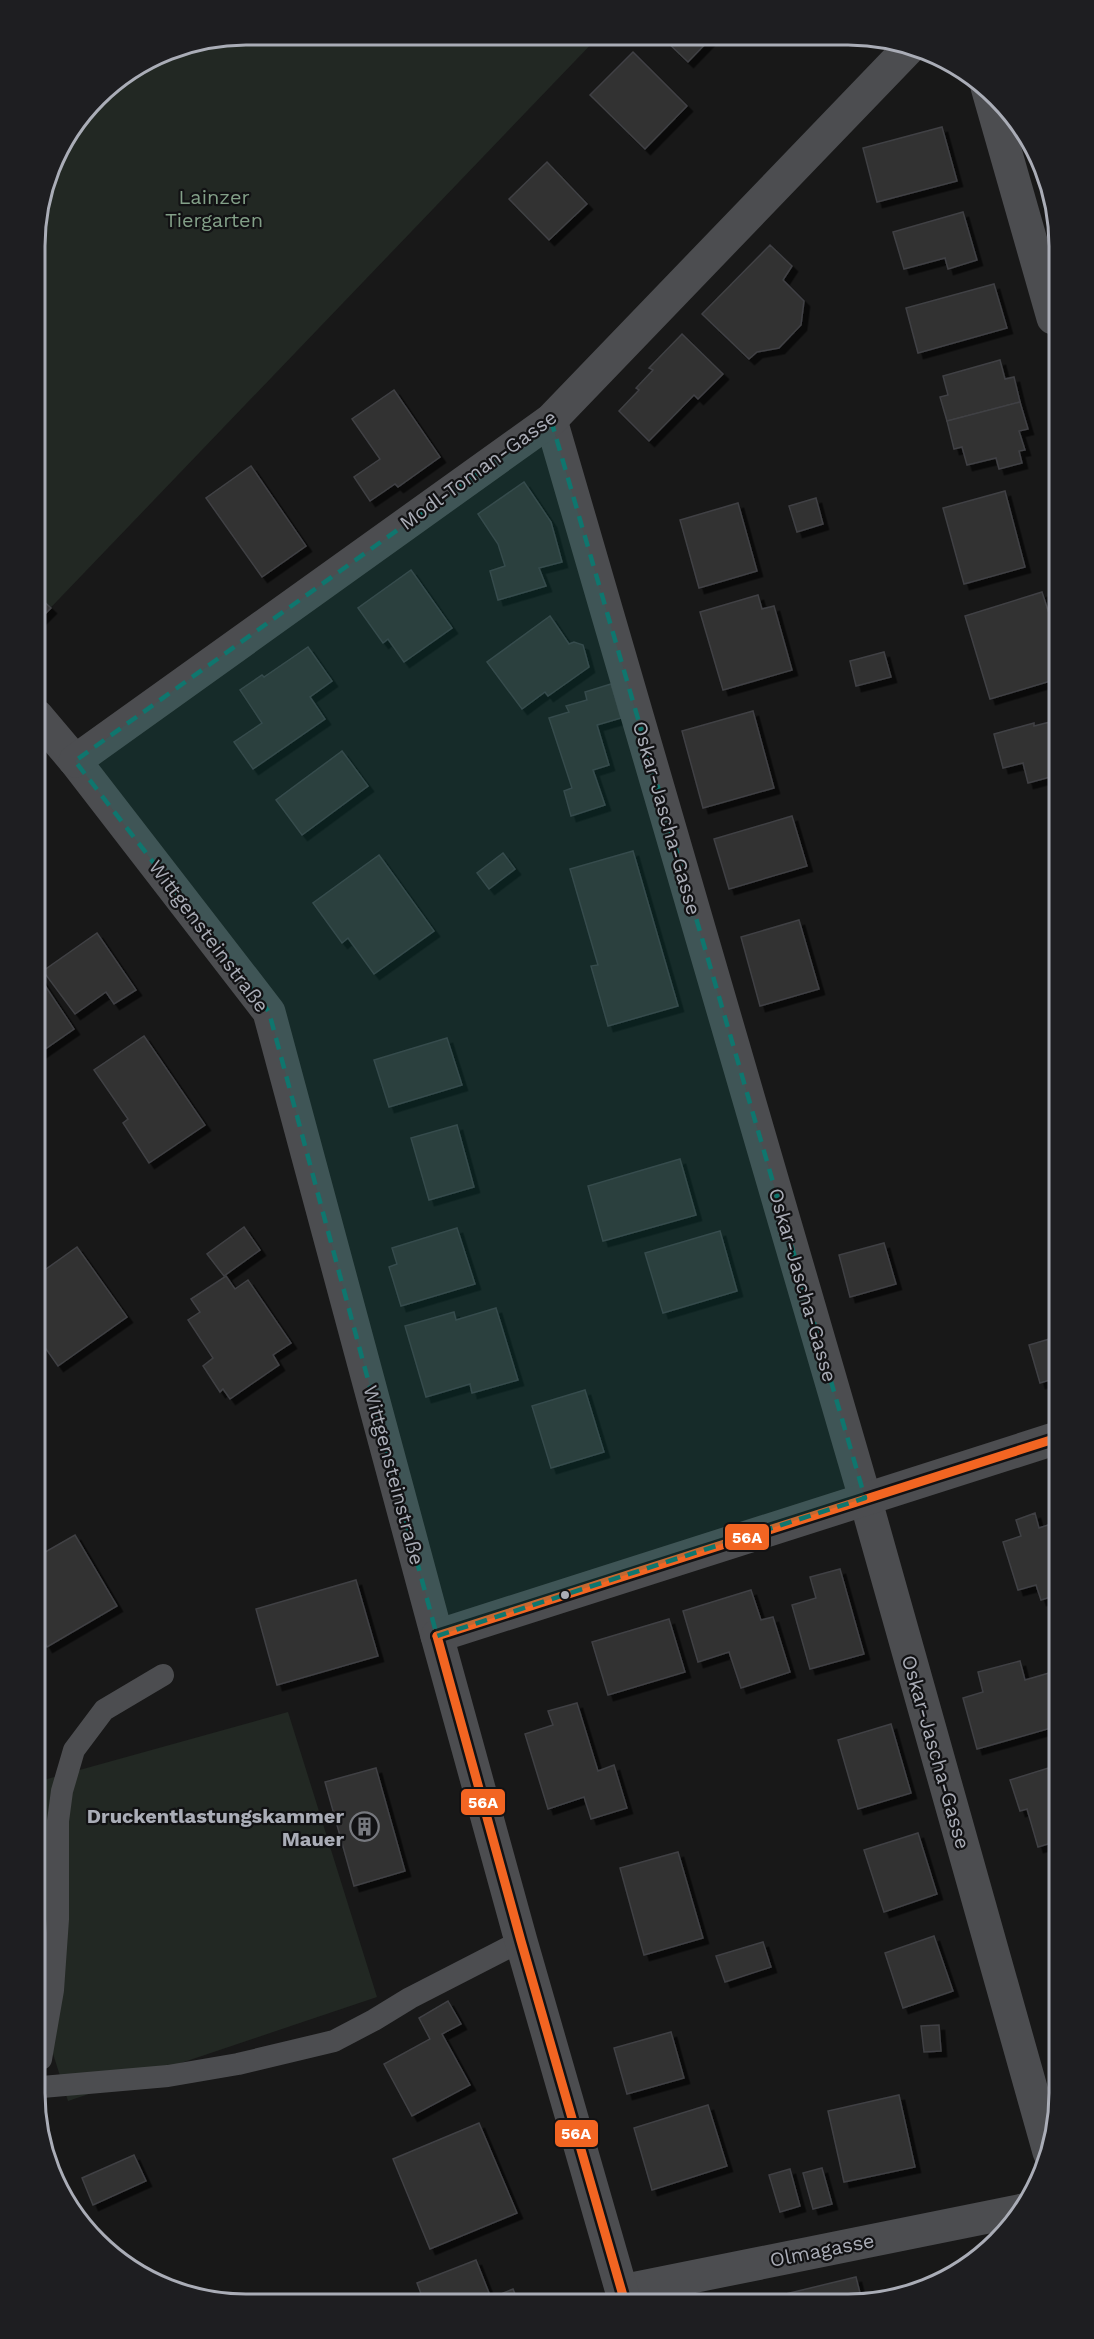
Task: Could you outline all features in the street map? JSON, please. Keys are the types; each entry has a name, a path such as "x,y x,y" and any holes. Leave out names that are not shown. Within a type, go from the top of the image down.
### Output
{"street":[{"name":"Modl-Toman-Gasse","path":"75,761 551,420 904,53"},
{"path":"993,107 1049,304"},
{"name":"Oskar-Jascha-Gasse","path":"551,420 865,1498 1044,2136"},
{"name":"Wittgensteinstraße","path":"45,725 269,1012 520,1941 623,2294"},
{"path":"437,1636 1049,1440"},
{"name":"Olmagasse","path":"628,2294 1009,2213"}],"lane":[{"path":"45,2040 53,1990 58,1919 58,1821 65,1780 74,1750 104,1710 163,1675"},
{"path":"45,2087 168,2076 238,2064 334,2040 520,1941"}],"highlighted area":[{"path":"551,420 865,1498 437,1636 269,1012 75,761"}],"green space":[{"name":"Lainzer Tiergarten","path":"246,45 590,45 45,614 45,233 52,194 60,169 79,134 95,113 113,95 145,72 181,56 220,47"},
{"path":"288,1712 377,1997 68,2101 45,2029 45,1780"}],"building":[{"path":"670,45 704,45 688,62"},
{"path":"633,52 687,106 645,149 590,95"},
{"path":"942,127 957,181 877,202 863,148"},
{"path":"547,162 587,204 549,240 509,199"},
{"path":"963,212 977,260 948,269 945,258 904,269 893,232"},
{"path":"770,245 792,266 783,280 804,301 801,325 779,348 757,352 749,359 702,314"},
{"path":"994,284 1007,328 918,353 906,308"},
{"path":"682,334 723,374 698,399 694,395 649,441 619,411 639,390 636,388 653,370 649,368"},
{"path":"1000,360 1005,379 1014,377 1020,402 947,421 940,397 948,395 943,376"},
{"path":"394,390 440,457 398,487 395,484 370,501 354,477 380,459 352,419"},
{"path":"1020,402 1028,429 1019,431 1025,450 1019,451 1022,463 999,469 996,458 967,465 962,447 954,449 947,421"},
{"path":"251,466 306,546 262,577 206,498"},
{"path":"524,482 551,522 562,562 539,568 546,586 498,600 490,571 505,566 498,544 478,514"},
{"path":"1005,491 1025,567 964,584 943,508"},
{"path":"816,498 823,524 797,532 789,506"},
{"path":"738,503 757,571 699,588 680,520"},
{"path":"411,570 452,628 404,662 388,639 383,643 358,608"},
{"path":"1042,592 1049,614 1049,681 990,699 965,616"},
{"path":"758,595 762,609 774,606 792,670 723,690 700,612"},
{"path":"45,602 51,608 45,614"},
{"path":"550,616 569,644 574,642 583,645 589,667 548,696 545,692 522,709 487,662"},
{"path":"308,647 332,681 310,697 325,719 253,769 234,742 262,723 240,690 262,675 264,677"},
{"path":"884,652 891,677 856,686 850,661"},
{"path":"611,684 621,718 597,725 609,765 593,770 605,805 571,816 564,791 572,788 549,718 569,712 566,706 587,700 585,692"},
{"path":"753,711 774,788 703,808 682,731"},
{"path":"1049,722 1049,777 1028,783 1023,763 1003,768 994,734 1034,723 1034,726"},
{"path":"342,751 368,786 302,835 276,800"},
{"path":"792,816 807,866 729,889 714,839"},
{"path":"633,851 678,1006 608,1026 591,966 598,965 570,869"},
{"path":"503,853 515,869 489,889 477,873"},
{"path":"379,855 434,931 374,974 348,938 342,943 313,903"},
{"path":"799,920 819,989 760,1006 741,937"},
{"path":"97,933 136,990 114,1004 106,992 75,1014 45,974 45,970"},
{"path":"45,986 74,1029 45,1049"},
{"path":"144,1036 205,1125 149,1163 123,1123 128,1119 94,1070"},
{"path":"447,1038 462,1085 389,1107 374,1060"},
{"path":"457,1125 474,1187 429,1200 411,1138"},
{"path":"680,1159 696,1215 603,1241 588,1186"},
{"path":"244,1227 260,1250 224,1276 207,1254"},
{"path":"457,1228 475,1284 401,1306 389,1267 397,1264 392,1248"},
{"path":"720,1231 737,1291 663,1313 645,1253"},
{"path":"884,1243 896,1284 850,1297 839,1255"},
{"path":"77,1247 127,1317 58,1366 45,1348 45,1270"},
{"path":"226,1276 235,1289 248,1280 291,1343 273,1355 279,1365 230,1399 223,1389 220,1392 203,1366 213,1358 188,1320 200,1312 191,1299"},
{"path":"496,1308 518,1380 472,1393 470,1384 426,1397 405,1326 454,1312 456,1320"},
{"path":"1049,1339 1049,1380 1040,1383 1029,1345"},
{"path":"585,1390 604,1452 551,1468 532,1406"},
{"path":"1035,1513 1039,1528 1049,1525 1049,1598 1041,1600 1036,1585 1018,1590 1003,1542 1021,1536 1016,1520"},
{"path":"75,1535 117,1606 47,1647 45,1643 45,1552"},
{"path":"840,1569 864,1654 810,1669 792,1605 816,1598 810,1577"},
{"path":"356,1580 378,1656 277,1685 256,1609"},
{"path":"751,1590 761,1620 773,1617 790,1672 741,1688 729,1652 698,1662 683,1611"},
{"path":"669,1619 685,1672 608,1695 592,1642"},
{"path":"1020,1661 1025,1680 1049,1673 1049,1729 977,1749 963,1698 983,1692 978,1672"},
{"path":"577,1703 598,1771 614,1765 627,1808 591,1819 584,1797 548,1809 525,1734 553,1725 548,1711"},
{"path":"891,1724 911,1793 858,1809 838,1740"},
{"name":"Druckentlastungskammer Mauer","path":"376,1768 405,1871 354,1886 325,1782"},
{"path":"1049,1768 1049,1844 1038,1847 1027,1809 1020,1811 1010,1780"},
{"path":"918,1833 937,1894 884,1912 864,1850"},
{"path":"678,1852 703,1938 644,1955 620,1868"},
{"path":"934,1936 953,1991 903,2008 885,1953"},
{"path":"763,1942 771,1967 725,1982 716,1956"},
{"path":"448,2001 461,2024 442,2034 470,2085 412,2116 384,2064 430,2039 419,2018"},
{"path":"939,2025 941,2051 924,2052 921,2026"},
{"path":"671,2032 684,2078 627,2094 614,2048"},
{"path":"899,2095 915,2167 844,2182 828,2111"},
{"path":"708,2105 727,2166 652,2190 634,2128"},
{"path":"479,2123 517,2213 430,2249 393,2159"},
{"path":"134,2155 146,2181 93,2205 82,2178"},
{"path":"822,2168 832,2204 813,2209 803,2173"},
{"path":"790,2169 800,2206 780,2212 769,2175"},
{"path":"476,2260 489,2294 421,2294 417,2283"},
{"path":"856,2277 860,2293 848,2294 786,2294"},
{"path":"513,2289 515,2294 501,2294"}],"transit line":[{"name":"56A","path":"437,1636 1049,1441"},
{"name":"56A","path":"437,1636 521,1941 623,2294"}],"place":[{"name":"Druckentlastungskammer Mauer","path":"365,1827"}]}
